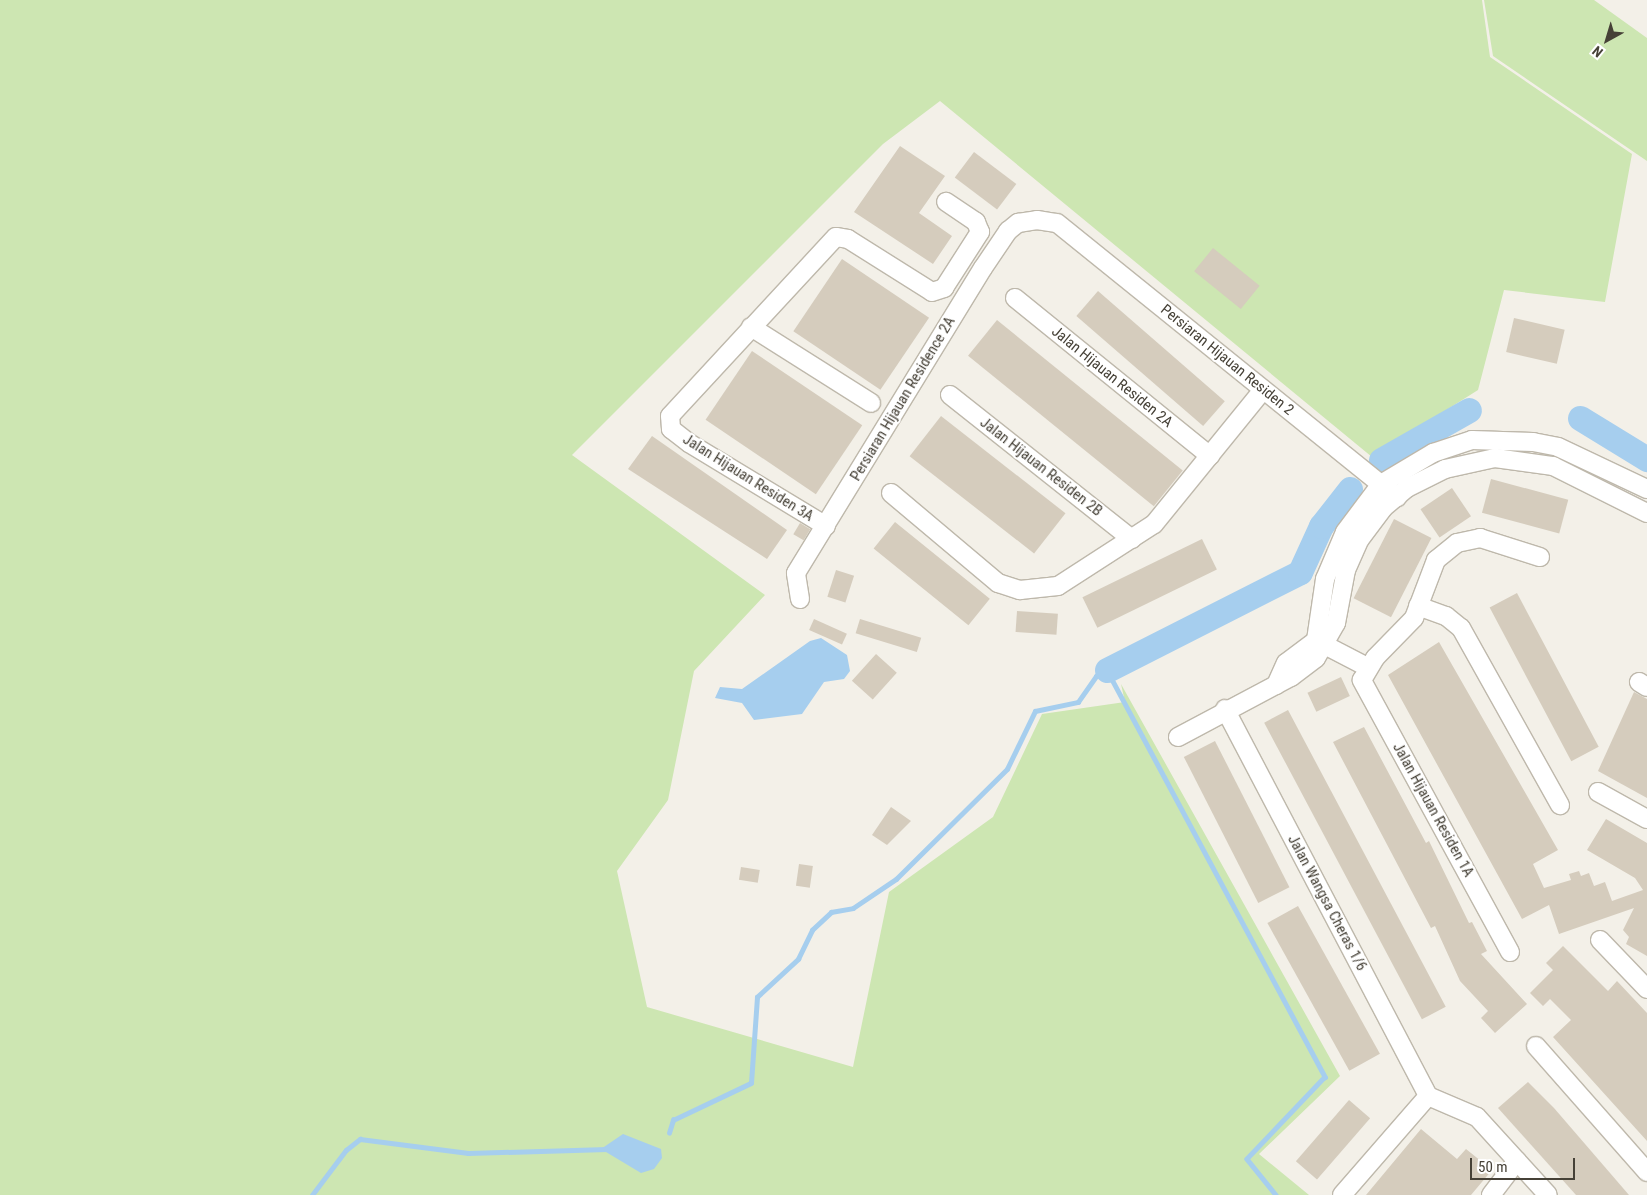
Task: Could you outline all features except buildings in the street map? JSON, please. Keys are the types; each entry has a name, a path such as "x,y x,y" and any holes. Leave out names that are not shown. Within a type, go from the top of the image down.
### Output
{"street":[{"path":"871,403 750,326 836,236 848,239 932,292 944,288 980,232 976,222 946,202"},
{"name":"Persiaran Hijauan Residen 2","path":"1037,220 1057,223 1397,497"},
{"name":"Persiaran Hijauan Residence 2A","path":"800,599 796,573 1008,231 1018,223 1037,220"},
{"name":"Jalan Hijauan Residen 2A","path":"1015,298 1210,456"},
{"name":"Jalan Hijauan Residen 3A","path":"750,326 670,416 671,429 826,526"},
{"path":"891,493 998,583 1020,590 1058,586 1132,540 1154,524 1263,390"},
{"name":"Jalan Hijauan Residen 2B","path":"950,395 1132,540"},
{"path":"1320,643 1330,562 1345,532 1381,484 1433,454 1472,440 1558,447 1647,489"},
{"path":"1553,466 1558,447"},
{"path":"1178,737 1305,667 1320,643 1336,623 1352,554 1372,522 1397,497 1444,469 1496,458 1553,466 1647,513"},
{"path":"1320,643 1367,667 1410,623 1436,560 1457,543 1480,538 1540,557"},
{"path":"1418,606 1446,616 1461,628 1560,805"},
{"name":"Jalan Hijauan Residen 1A","path":"1367,667 1362,680 1510,952"},
{"name":"Jalan Wangsa Cheras 1/6","path":"1225,710 1428,1096"},
{"path":"1598,792 1647,819"},
{"path":"1600,940 1647,989"},
{"path":"1536,1046 1647,1172"},
{"path":"1342,1195 1428,1096 1477,1117 1548,1195"},
{"path":"1491,1195 1517,1161"}],"green space":[{"path":"0,0 1482,0 1490,57 1632,154 1605,302 1504,290 1478,390 1372,457 940,101 883,144 572,455 765,595 694,671 668,800 617,871 647,1007 853,1067 889,892 993,817 1042,714 1125,702 1121,684 1340,1076 1259,1154 1309,1195 0,1195"},
{"path":"1484,0 1594,0 1647,38 1647,161 1493,56"}],"water":[{"path":"821,638 847,655 850,671 844,679 824,682 802,714 754,720 742,703 715,698 720,687 742,689 810,641"},
{"path":"623,1134 661,1149 662,1158 654,1169 641,1173 601,1149"}],"waterway":[{"path":"1381,460 1469,410"},
{"path":"1580,418 1647,459"},
{"path":"1107,670 1300,572 1321,526 1350,489"},
{"path":"669,1133 673,1120 751,1083 757,997 798,959 812,930 831,912 853,908 896,879 1007,769 1035,711 1078,702 1096,676 1107,670 1325,1077 1247,1159 1276,1195"},
{"path":"312,1195 346,1150 360,1139 468,1153 607,1149"}]}
